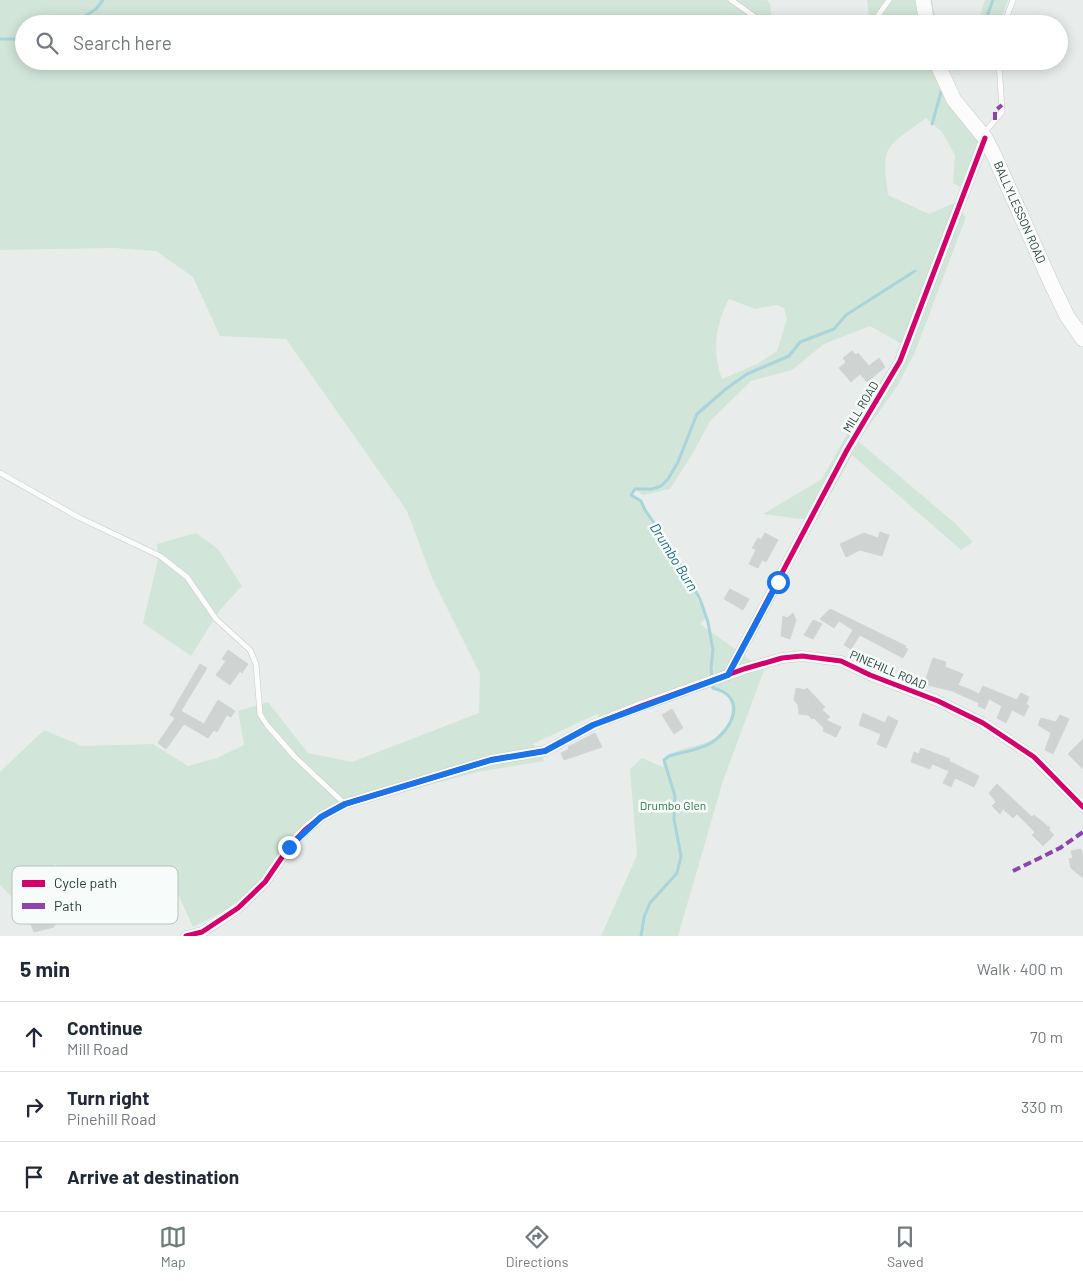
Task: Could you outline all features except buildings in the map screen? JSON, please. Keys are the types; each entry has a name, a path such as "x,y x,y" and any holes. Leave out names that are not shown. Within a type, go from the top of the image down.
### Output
{"main road":[{"path":"923,0 926,15"},
{"name":"BALLYLESSON ROAD","path":"940,70 954,100 984,136 1029,231 1051,284 1067,316 1083,339"}],"street":[{"name":"MILL ROAD","path":"724,676 847,450 900,362 984,136"},
{"name":"PINEHILL ROAD","path":"186,936 208,928 238,908 264,882 289,847 305,830 321,817 345,804 491,760 545,751 593,725 707,682 782,658 802,656 841,661 870,675 938,701 1009,738 1052,773 1083,807"}],"lane":[{"path":"731,0 752,15"},
{"path":"878,15 889,0"},
{"path":"1007,15 1012,0"},
{"path":"984,136 1002,112 1000,70"},
{"path":"0,473 70,513 160,556 188,577 216,619 250,650 256,664 260,714 295,757 345,804"}],"green space":[{"name":"Drumbo Glen","path":"0,0 767,0 770,4 771,15 15,15 15,70 948,70 959,96 979,119 978,142 960,187 953,183 955,155 942,132 926,118 902,135 889,148 885,165 888,195 929,214 954,203 966,217 915,352 898,385 858,441 956,524 973,542 961,550 852,455 816,521 763,514 822,479 861,409 894,362 902,344 870,326 824,344 792,370 751,381 710,421 693,453 670,489 643,495 635,489 631,492 631,495 641,501 659,530 667,551 681,565 707,618 700,624 764,670 723,781 678,936 601,936 637,855 630,769 642,758 663,767 663,760 671,754 701,744 720,735 727,726 731,714 731,704 728,697 709,687 605,724 597,714 533,744 545,761 477,772 317,815 263,879 226,910 193,927 178,894 178,866 57,866 56,864 53,866 12,866 12,897 0,885 0,772 44,730 82,746 153,744 188,766 217,758 244,745 238,711 268,702 308,753 352,762 479,713 480,674 432,578 407,511 286,339 220,336 193,277 156,251 114,248 0,250","holes":["729,299 755,309 776,305 784,308 787,319 777,351 757,364 722,379 717,359 716,339 724,309"]},
{"path":"867,0 932,0 934,15 869,15"},
{"path":"985,0 1008,0 1002,15 980,15"},
{"path":"196,533 218,549 242,586 220,610 191,656 143,623 158,560 157,544"}],"waterway":[{"path":"87,15 96,9 103,0"},
{"name":"Drumbo Burn","path":"987,15 993,0"},
{"path":"0,39 15,39"},
{"name":"Drumbo Burn","path":"932,124 941,92"},
{"name":"Drumbo Burn","path":"641,936 644,917 650,903 677,873 681,856 674,819 675,796 664,760 669,756 707,745 719,737 731,722 734,706 731,698 724,692 713,688 711,668 713,650 708,622 700,599 681,565 667,551 659,530 641,501 631,495 635,489 652,489 661,486 668,479 678,462 697,414 727,388 747,374 789,356 800,342 834,329 846,315 915,271"}],"marked path":[{"path":"995,120 995,111 1002,105"},
{"path":"1013,871 1060,848 1083,832"}],"cycle path":[{"path":"728,675 847,450 900,361 985,138"},
{"path":"186,936 202,932 238,908 265,882 289,847 305,830 321,817 345,804 491,760 545,751 593,725 641,706 744,669 782,658 802,656 841,661 870,675 938,701 983,723 1034,757 1083,807"}],"route":[{"path":"289,847 321,817 345,804 491,760 545,751 593,725 728,675 778,582"}]}
